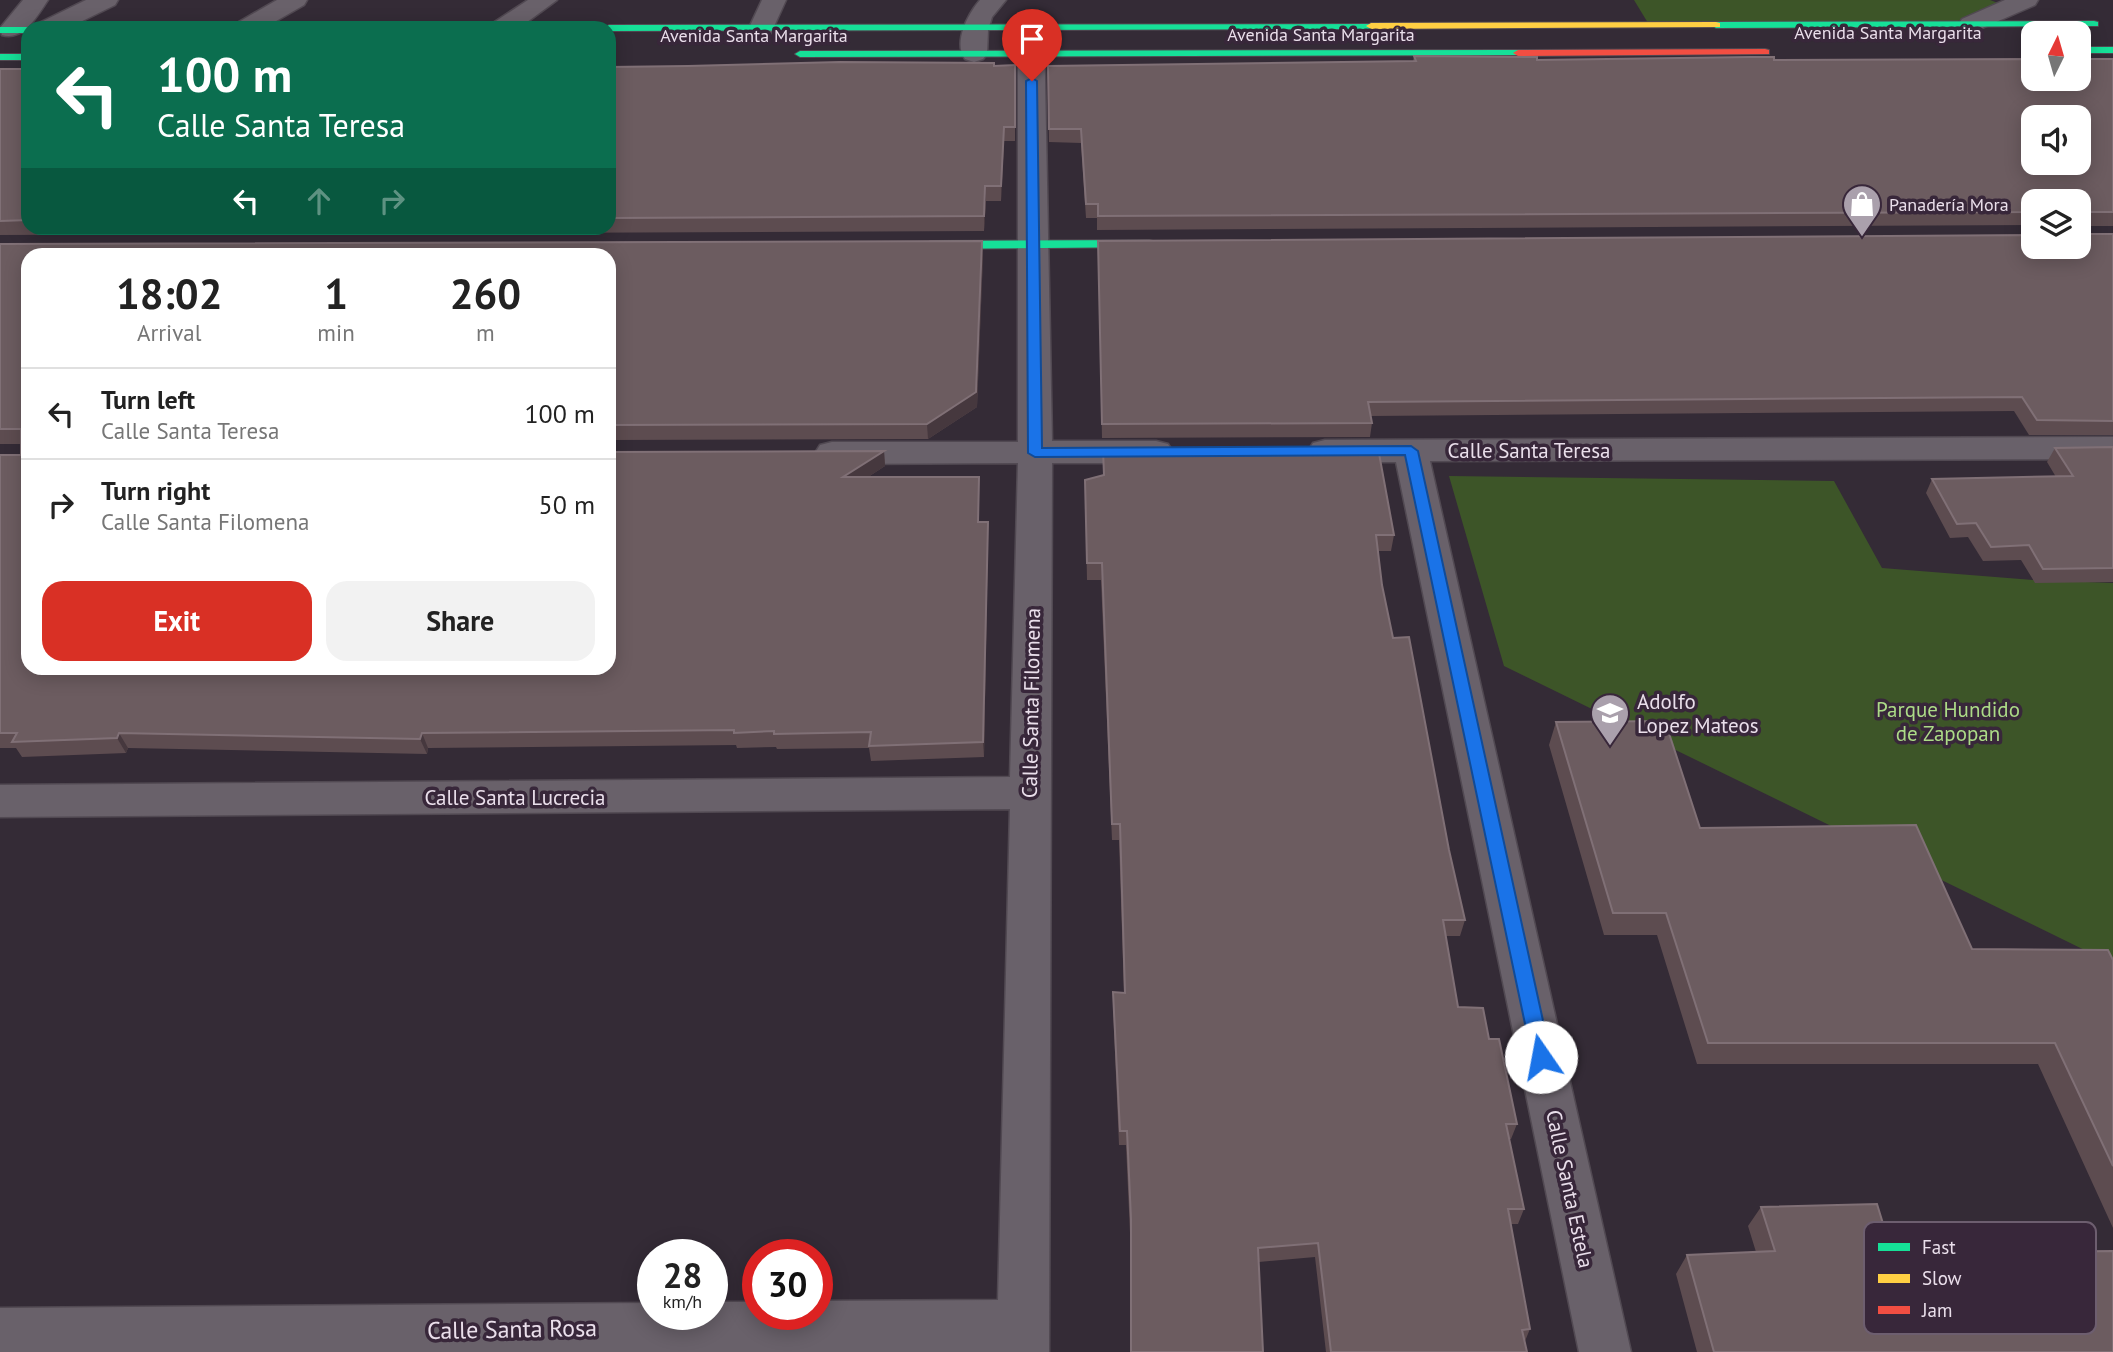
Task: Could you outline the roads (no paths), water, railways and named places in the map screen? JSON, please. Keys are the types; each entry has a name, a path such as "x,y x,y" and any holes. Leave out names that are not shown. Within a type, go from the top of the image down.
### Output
{"main road":[{"path":"2042,4 2113,32"},
{"name":"Avenida Santa Margarita","path":"785,54 974,54 1031,40 2094,24"},
{"name":"Avenida Santa Margarita","path":"616,28 975,26 1031,40 1787,51"},
{"path":"2091,50 2113,50"},
{"path":"0,58 21,57"},
{"path":"909,245 1159,244"}],"street":[{"path":"13,30 36,0"},
{"path":"62,21 106,0"},
{"path":"258,21 295,0"},
{"path":"513,21 545,0"},
{"path":"762,28 774,0"},
{"path":"974,54 975,26 982,10 994,0"},
{"path":"1971,24 2042,4"},
{"name":"Calle Santa Filomena","path":"1023,1338 1035,453 1031,40"},
{"name":"Calle Santa Teresa","path":"1299,451 2113,448"},
{"name":"Calle Santa Estela","path":"1411,451 1605,1352"},
{"path":"801,454 1188,452"},
{"name":"Calle Santa Lucrecia","path":"0,801 1030,793"},
{"name":"Calle Santa Rosa","path":"0,1334 1023,1338"}],"place":[{"name":"Panadería Mora","path":"1862,238"},
{"name":"Adolfo Lopez Mateos","path":"1610,747"}],"park label":[{"name":"Parque Hundido de Zapopan","path":"1948,721"}]}
